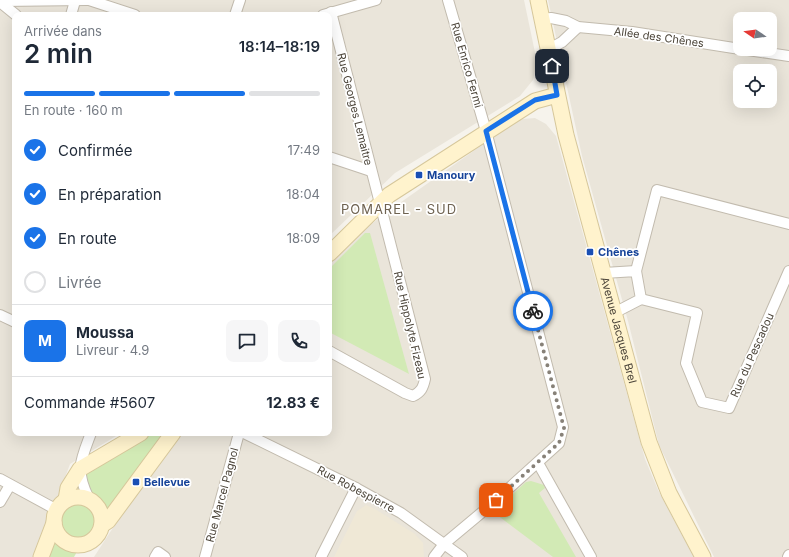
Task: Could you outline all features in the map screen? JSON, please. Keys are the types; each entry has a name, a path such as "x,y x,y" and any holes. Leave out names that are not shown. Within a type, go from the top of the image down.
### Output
{"street":[{"path":"0,2 89,0 126,12"},
{"path":"236,12 240,0"},
{"path":"332,13 376,0"},
{"name":"Rue Enrico Fermi","path":"434,557 444,544 559,443 564,428 486,131 448,0"},
{"name":"Avenue Jacques Brel","path":"538,0 557,95 649,442 658,469 669,493 703,557"},
{"path":"72,12 75,1"},
{"path":"0,2 12,12"},
{"name":"Allée des Chênes","path":"542,19 551,18 578,27 632,32 733,48"},
{"path":"549,49 562,42 578,27"},
{"name":"Rue Georges Lemaitre","path":"332,32 381,204"},
{"name":"Allée des Chênes","path":"777,54 789,56"},
{"path":"332,250 389,195 535,100 557,95"},
{"path":"332,158 371,171"},
{"path":"614,313 641,299 636,271 657,190 789,224"},
{"name":"Rue Hippolyte Fizeau","path":"332,353 405,394 412,396 419,392 423,386 425,379 381,204"},
{"name":"Rue du Pescadou","path":"641,299 697,313 686,363 702,402 729,408 789,270"},
{"path":"604,274 636,271"},
{"path":"0,315 12,321"},
{"path":"41,557 68,488 80,469 90,436"},
{"path":"80,469 136,436"},
{"path":"59,511 59,535 64,540 76,544 89,542 95,538 102,525 108,521 170,436"},
{"name":"Rue Marcel Pagnol","path":"204,557 238,436"},
{"name":"Rue Robespierre","path":"250,436 356,488 401,513 462,557"},
{"path":"538,463 591,557"},
{"path":"80,469 82,485 89,499 100,510 102,525"},
{"path":"0,479 59,511"},
{"path":"0,502 10,485"},
{"path":"321,557 356,488"},
{"path":"59,511 77,497 89,499"},
{"path":"83,557 89,542"},
{"path":"155,557 158,552 165,557"}],"shaded area":[{"path":"0,0 524,0 537,62 533,80 520,96 395,173 332,233 332,12 12,12 12,436 116,436 70,464 36,557 0,557"},
{"path":"548,0 789,0 789,557 714,557 659,445 628,321 582,156"},
{"name":"Bellevue","path":"535,118 546,124 556,136 645,459 658,490 694,557 94,557 118,520 181,436 332,436 332,261 366,228 506,128 522,119"},
{"path":"366,505 415,534 423,543 424,557 334,557 357,511"}],"green space":[{"path":"365,233 370,233 409,374 332,334 332,266"},
{"path":"144,436 164,436 108,508 105,508 100,504 92,495 88,485 86,473 87,467"},
{"path":"531,481 544,485 545,488 539,493 576,557 553,557 493,512 526,482"},
{"path":"79,503 92,508 97,521 92,534 79,539 66,534 61,521 66,508"},
{"path":"53,540 62,546 78,550 74,557 46,557"}],"way so far":[{"path":"496,500 559,443 564,428 533,311"}],"place":[{"name":"Manoury","path":"419,175"},
{"name":"Chênes","path":"590,252"},
{"name":"Bellevue","path":"136,482"}],"district":[{"name":"POMAREL - SUD","path":"399,209"}],"route":[{"path":"533,311 486,131 535,100 557,95 552,66"}]}
